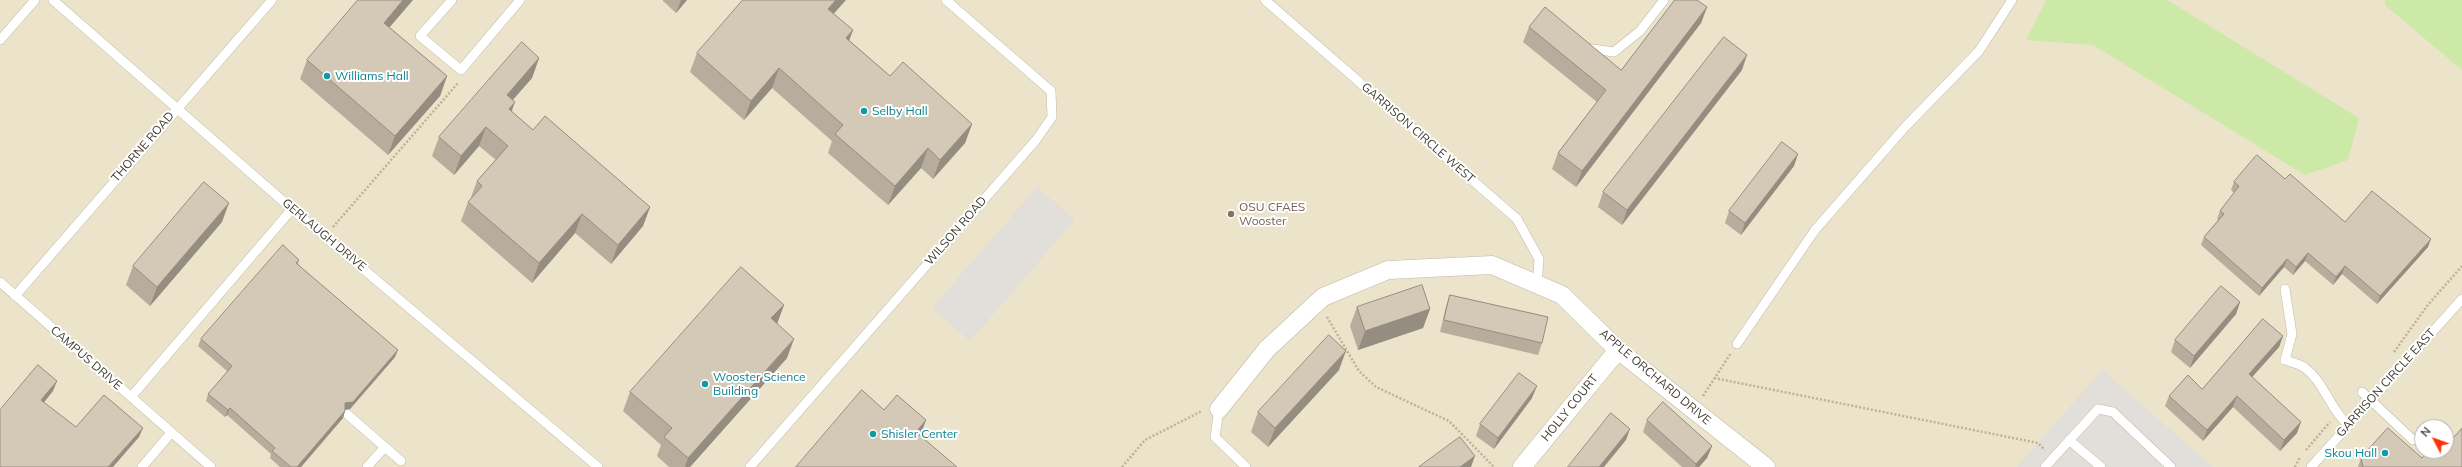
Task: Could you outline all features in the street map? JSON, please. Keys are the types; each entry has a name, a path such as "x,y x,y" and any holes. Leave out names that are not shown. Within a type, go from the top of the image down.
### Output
{"street":[{"name":"APPLE ORCHARD DRIVE","path":"1219,409 1267,349 1324,297 1388,270 1492,266 1562,295 1618,350 1766,467"},
{"name":"HOLLY COURT","path":"1522,467 1618,350"}],"lane":[{"path":"0,40 35,0"},
{"name":"GERLAUGH DRIVE","path":"53,0 292,208 598,467"},
{"name":"THORNE ROAD","path":"15,296 176,108 272,0"},
{"path":"452,0 420,36 461,70 520,0"},
{"name":"WILSON ROAD","path":"750,467 1036,140 1052,117 1051,92 946,0"},
{"name":"GARRISON CIRCLE WEST","path":"1265,0 1517,219 1539,259 1537,285"},
{"path":"1579,47 1614,52 1640,31 1664,0"},
{"path":"1737,344 1815,230 1905,127 1979,51 2012,0"},
{"path":"131,397 292,208"},
{"name":"CAMPUS DRIVE","path":"0,282 211,467"},
{"path":"2285,289 2292,334 2285,360 2305,368 2325,390 2337,415 2348,425"},
{"name":"GARRISON CIRCLE EAST","path":"2311,467 2462,299"},
{"path":"2362,392 2413,440"},
{"path":"1219,409 1215,437 1246,467"},
{"path":"2045,467 2098,409 2113,412 2171,467"},
{"path":"347,414 401,461"},
{"path":"142,467 171,432"},
{"path":"2069,440 2101,467"},
{"path":"368,467 385,447"}],"path":[{"path":"325,236 458,82"},
{"path":"2390,358 2427,306 2462,266"},
{"path":"1324,297 1324,313 1359,372 1376,387 1449,421 1494,467"},
{"path":"1693,409 1737,344"},
{"path":"1714,378 2038,443 2054,458"},
{"path":"1122,467 1145,440 1199,411 1219,409"},
{"path":"2295,467 2297,461 2337,415"}],"shaded area":[{"name":"OSU CFAES Wooster","path":"0,0 2462,0 2462,467 0,467"},
{"path":"1037,187 1075,220 970,341 932,308"},
{"path":"2102,370 2213,467 2017,467"}],"green space":[{"path":"2046,0 2167,0 2359,118 2348,160 2305,175 2093,45 2026,40"},
{"path":"2385,0 2462,0 2462,70 2385,5"}],"building":[{"name":"Williams Hall","path":"358,0 403,0 384,23 447,76 395,136 307,60"},
{"name":"Selby Hall","path":"743,0 836,0 828,9 853,30 846,38 890,76 903,62 972,124 940,160 928,148 895,186 835,134 843,125 779,68 751,101 697,53"},
{"path":"1675,0 1697,0 1707,7 1582,171 1558,153 1606,90 1529,27 1545,7 1621,70"},
{"path":"1724,37 1747,55 1627,210 1603,192"},
{"path":"522,42 539,58 507,95 515,102 509,109 533,130 545,116 650,207 618,245 582,214 539,263 468,202 482,186 477,181 508,146 486,127 461,156 439,137"},
{"path":"1782,142 1798,154 1745,223 1729,211"},
{"path":"2257,155 2285,179 2290,174 2345,222 2372,191 2431,239 2380,296 2345,266 2336,277 2308,253 2296,267 2287,259 2262,288 2204,237 2224,214 2220,211 2239,186 2234,182"},
{"path":"204,182 229,203 157,287 133,266"},
{"path":"283,245 299,260 296,263 398,350 353,402 345,403 345,411 297,467 291,467 272,451 275,448 230,408 228,410 208,394 232,366 201,339"},
{"name":"Wooster Science Building","path":"741,267 784,305 771,318 794,339 688,458 664,437 672,428 630,392"},
{"path":"1422,285 1430,309 1365,331 1357,307"},
{"path":"2221,286 2240,302 2194,356 2175,340"},
{"path":"1450,295 1548,317 1542,343 1444,320"},
{"path":"2263,319 2283,336 2249,374 2301,422 2284,440 2237,396 2207,430 2169,396 2188,375 2202,389"},
{"path":"1329,335 1346,351 1275,428 1258,412"},
{"path":"38,365 57,381 41,400 76,427 104,395 143,428 108,467 0,467 0,410"},
{"path":"1519,373 1537,386 1498,438 1480,424"},
{"name":"Shisler Center","path":"862,390 884,410 897,395 926,420 916,432 957,467 796,467"},
{"path":"1663,402 1712,446 1696,464 1647,420"},
{"path":"1611,413 1630,429 1599,467 1568,467"},
{"path":"2388,428 2414,451 2414,459 2454,459 2454,437 2462,428 2462,467 2363,467 2361,458"},
{"path":"1460,437 1475,456 1460,467 1419,467"}],"place":[{"name":"Williams Hall","path":"327,76"},
{"name":"Selby Hall","path":"864,111"},
{"name":"OSU CFAES Wooster","path":"1231,214"},
{"name":"Wooster Science Building","path":"705,384"},
{"name":"Shisler Center","path":"873,434"},
{"name":"Skou Hall","path":"2385,453"}]}
